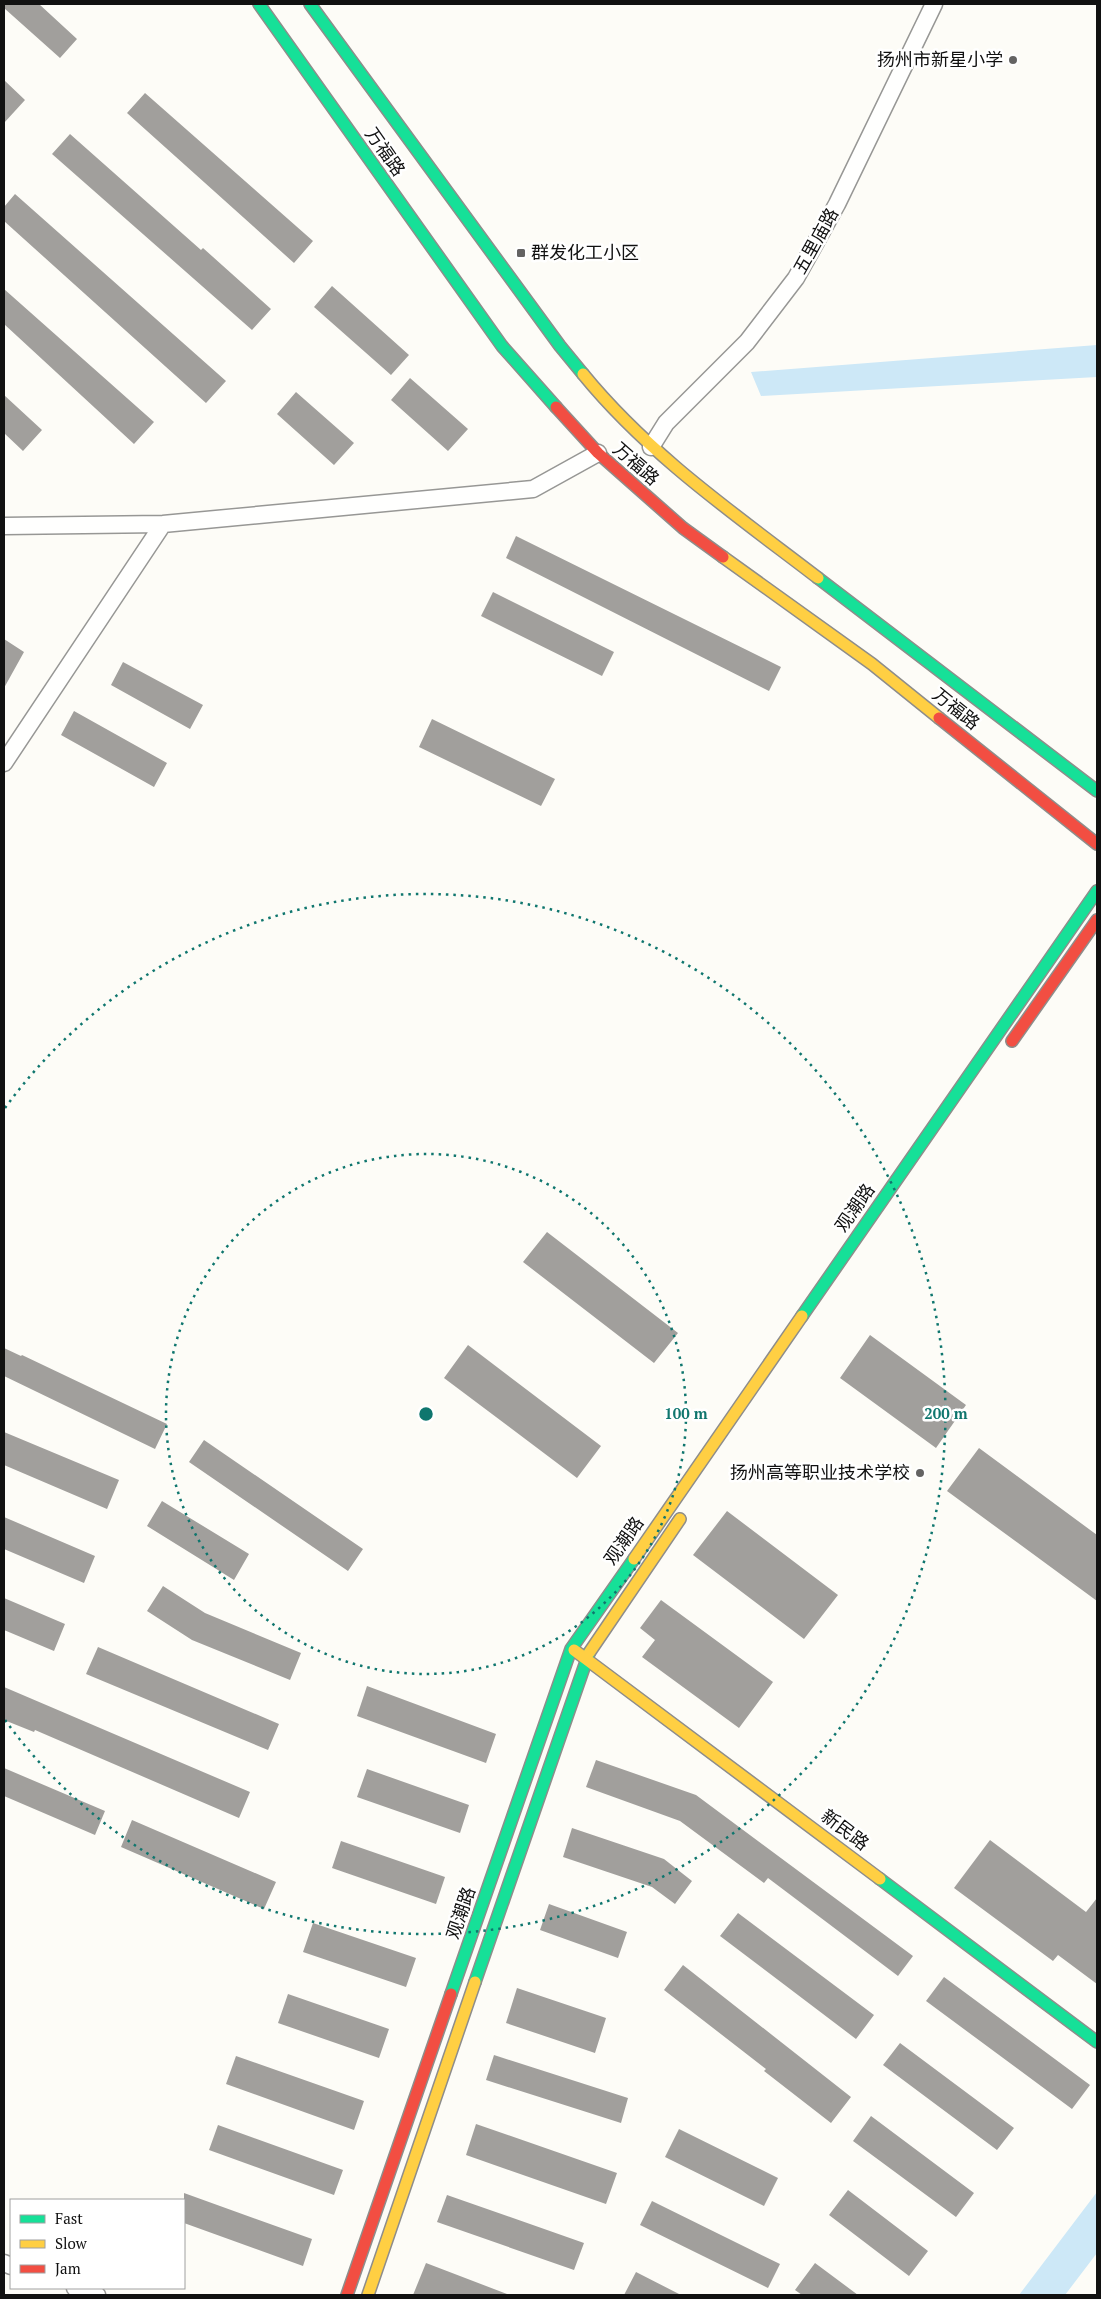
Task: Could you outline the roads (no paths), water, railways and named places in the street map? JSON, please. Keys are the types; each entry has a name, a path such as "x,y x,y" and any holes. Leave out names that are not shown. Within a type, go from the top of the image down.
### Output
{"street":[{"name":"万福路","path":"259,4 502,346 598,454 683,528 872,664 1097,844"},
{"name":"万福路","path":"310,4 560,346 600,396 651,447 756,532 1097,791"},
{"name":"五里庙路","path":"651,447 666,423 747,342 796,278 837,204 934,4"},
{"path":"4,526 163,524 533,489 598,454"},
{"path":"4,763 163,524"},
{"name":"观潮路","path":"347,2295 571,1649 1097,891"},
{"path":"1006,1050 1097,920"},
{"name":"观潮路","path":"368,2295 586,1657 684,1512"},
{"name":"新民路","path":"571,1649 586,1657 1097,2042"},
{"path":"78,2289 98,2295"}],"water":[{"path":"1097,345 1097,377 761,396 751,372"},
{"path":"1097,2192 1097,2253 1065,2295 1019,2295"}],"place":[{"name":"扬州市新星小学","path":"1013,60"},
{"name":"群发化工小区","path":"521,253"},
{"name":"扬州高等职业技术学校","path":"920,1473"}]}
